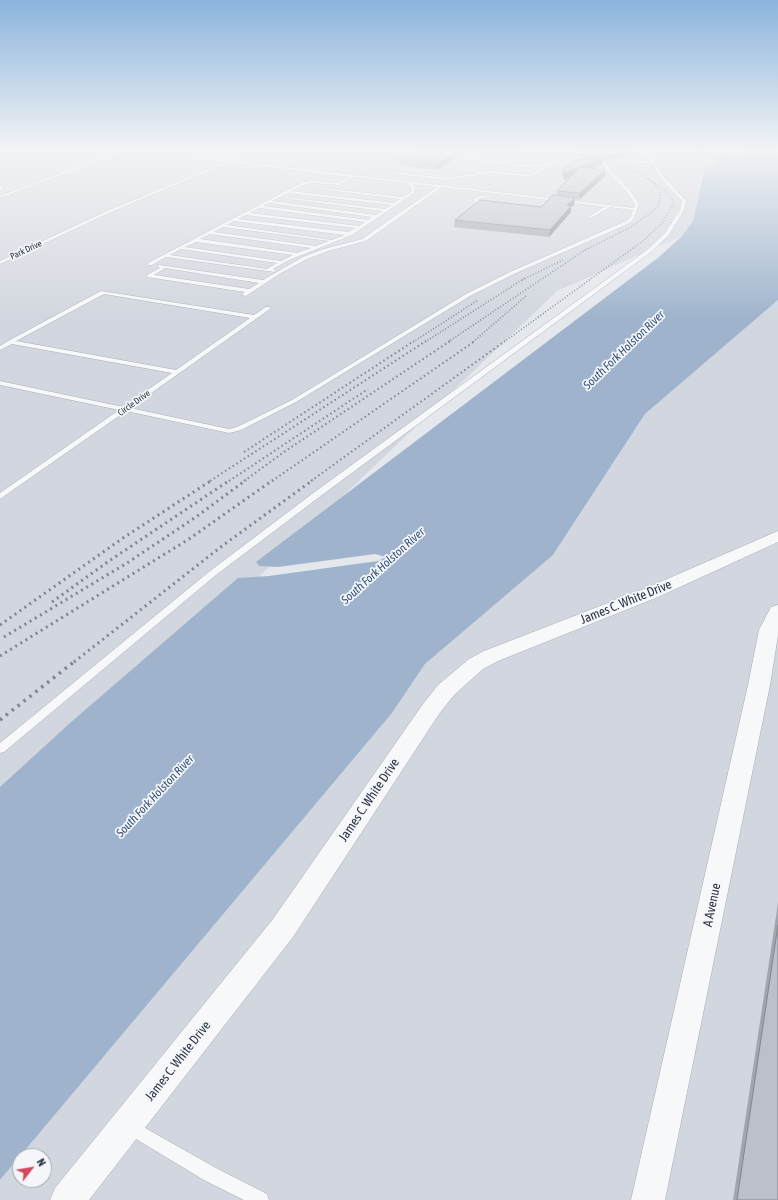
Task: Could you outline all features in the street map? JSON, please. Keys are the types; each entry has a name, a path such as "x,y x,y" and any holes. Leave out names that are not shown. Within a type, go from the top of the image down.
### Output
{"street":[{"name":"James C. White Drive","path":"67,1200 283,928 431,709 446,690 476,664 491,656 651,593 778,536"},
{"name":"A Avenue","path":"648,1200 759,685 769,630 778,612"}],"lane":[{"name":"Park Drive","path":"0,263 122,206"},
{"path":"299,206 377,216"},
{"path":"352,206 386,210"},
{"path":"268,270 297,254 350,234 391,206"},
{"path":"244,295 279,272 305,258 326,250 364,240 412,206"},
{"path":"591,217 609,206 635,209"},
{"path":"0,383 229,431 239,429 294,401 468,294 512,273 619,227 632,218 636,206"},
{"path":"0,749 213,573 319,492 649,251 667,234 684,206"},
{"path":"264,282 150,264 257,207 368,221"},
{"path":"245,214 359,228"},
{"path":"234,220 350,234"},
{"path":"222,226 334,241"},
{"path":"209,233 315,247"},
{"path":"196,240 297,254"},
{"path":"181,248 281,262"},
{"path":"166,256 279,272"},
{"path":"164,266 148,276 250,291"},
{"path":"1,346 103,292 256,317"},
{"name":"Circle Drive","path":"0,497 268,308"},
{"path":"10,342 177,372"},
{"path":"127,1126 210,1174 261,1200"}],"shaded area":[{"path":"0,206 696,206 693,221 682,236 557,291 56,771 0,818"},
{"path":"778,300 778,1200 0,1200 0,1180 12,1166 12,1188 52,1188 52,1148 27,1148 392,713 425,664 556,551 645,414"}],"water":[{"name":"South Fork Holston River","path":"696,206 778,206 778,300 645,414 553,555 425,664 392,713 27,1148 12,1148 12,1166 0,1180 0,787 70,723 238,578 269,576 378,561 386,557 375,554 278,567 259,566 256,562 659,257 682,236 693,221"}],"building":[{"path":"472,206 571,206 550,230 455,220"},
{"path":"778,925 778,1200 737,1200"}],"railway":[{"path":"585,250 631,227 658,206"},
{"path":"504,342 643,241 662,223 673,206"},
{"path":"448,342 585,250"},
{"path":"522,280 563,260"},
{"path":"425,342 525,278"},
{"path":"473,342 526,296"},
{"path":"413,342 478,300"},
{"path":"244,452 414,341"},
{"path":"210,481 426,341"},
{"path":"244,481 284,452 450,341"},
{"path":"272,481 475,341"},
{"path":"311,481 505,341"},
{"path":"229,481 368,389"},
{"path":"0,625 123,538 212,480"},
{"path":"52,602 109,561 230,480"},
{"path":"4,637 127,563 196,517 246,480"},
{"path":"0,656 189,539 273,480"},
{"path":"74,662 222,546 313,480"},
{"path":"0,720 75,661"}]}
